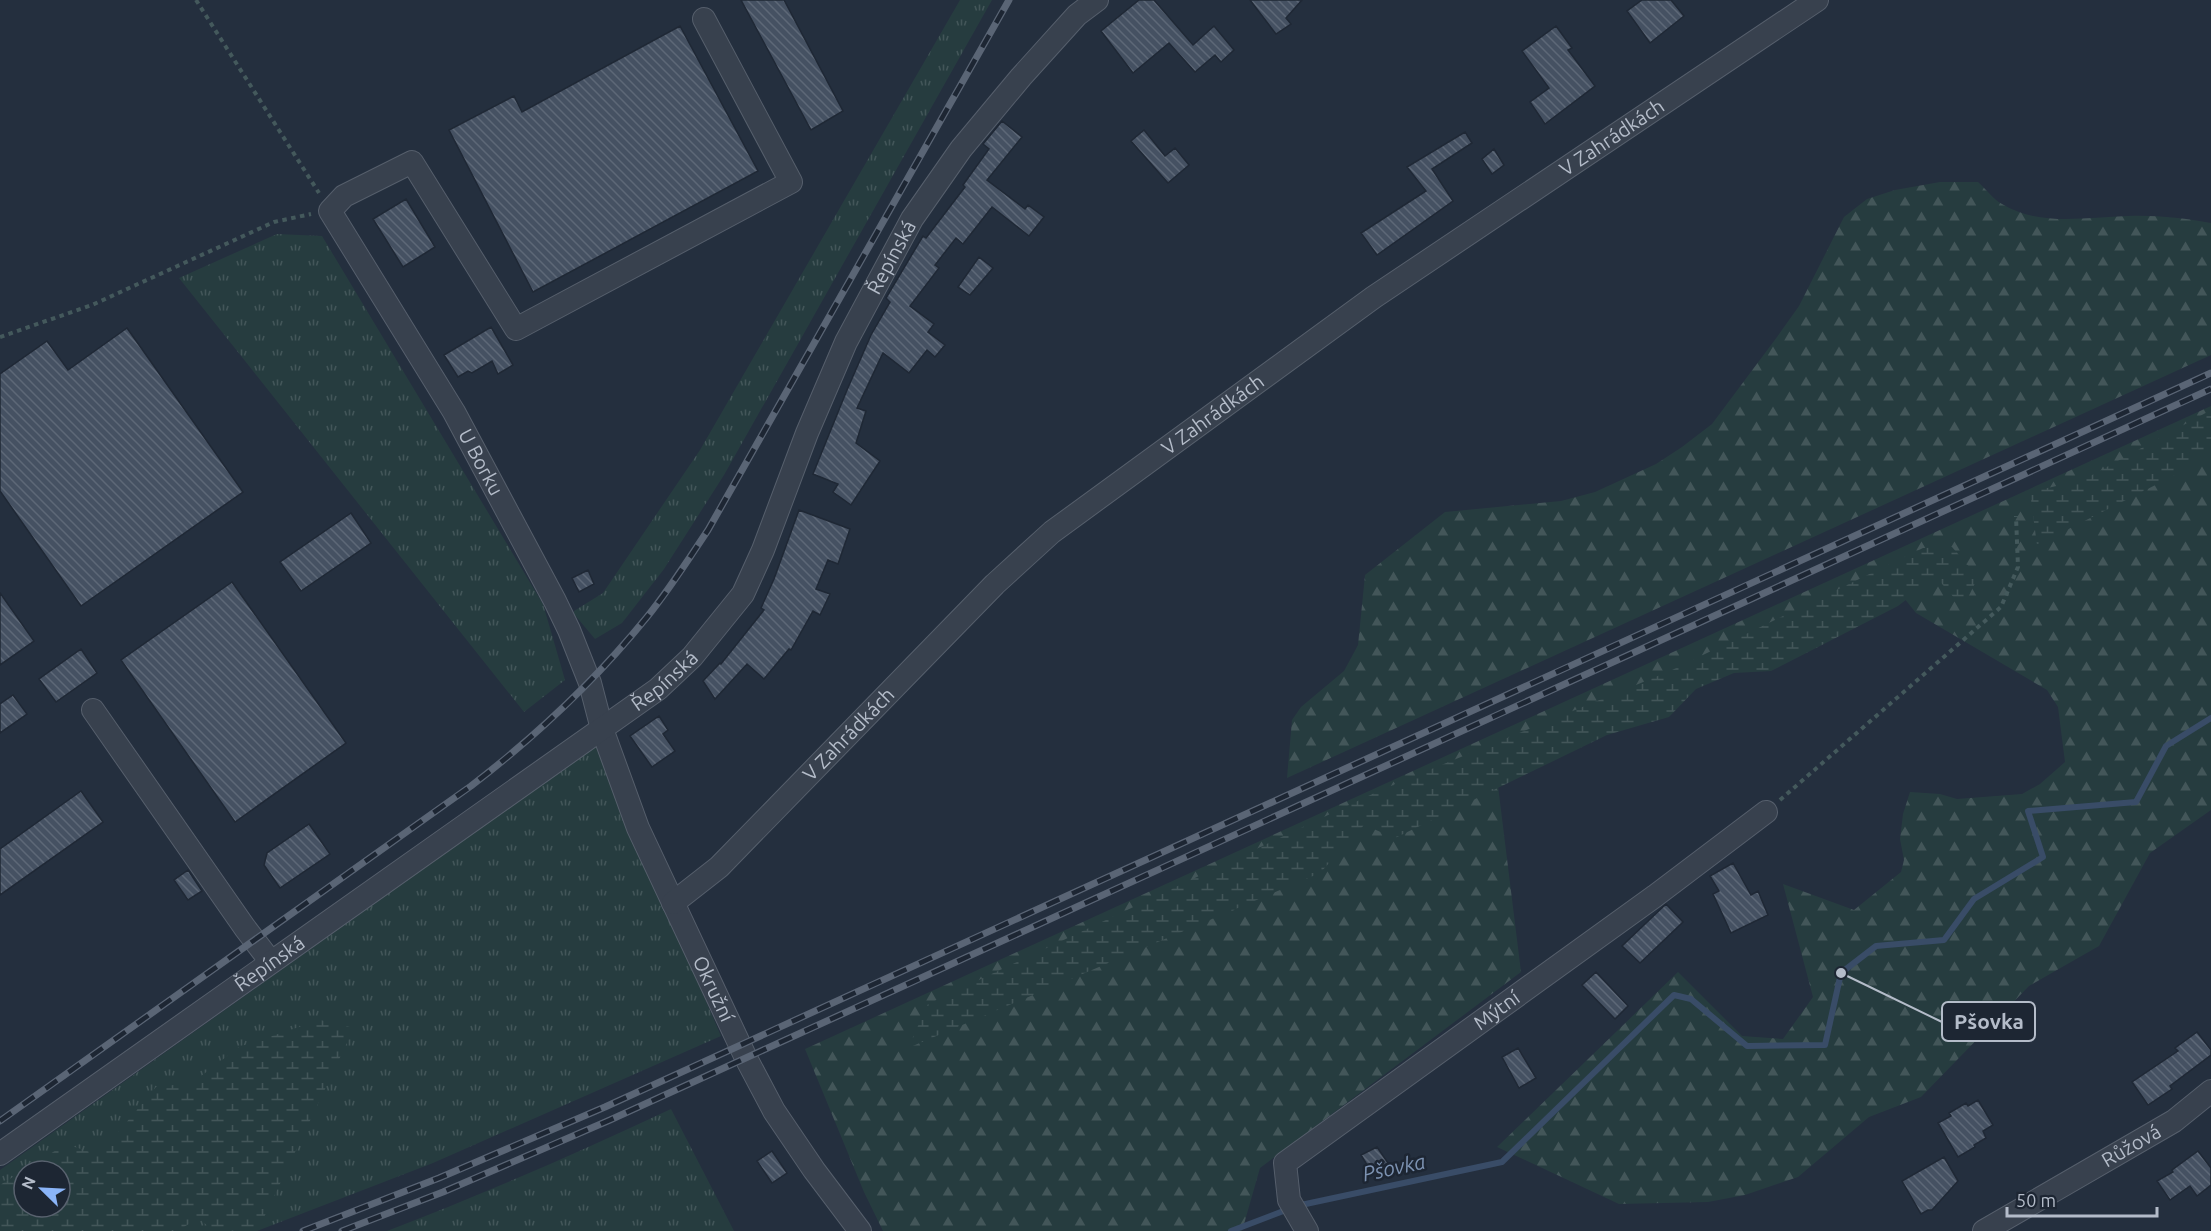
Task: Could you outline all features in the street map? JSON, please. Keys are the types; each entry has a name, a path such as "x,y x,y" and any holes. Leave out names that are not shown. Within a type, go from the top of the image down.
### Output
{"street":[{"name":"Řepínská","path":"0,1154 658,689 692,657 743,594 763,550 807,433 846,342 912,219 961,149 1048,45 1073,7 1097,0"},
{"name":"V Zahrádkách","path":"672,903 719,867 987,593 1052,532 1374,297 1817,0"},
{"path":"330,211 344,196 412,162 516,329 790,182 704,19"},
{"name":"U Borku","path":"330,211 454,412 555,601 590,683 602,729"},
{"path":"93,710 244,928 271,963"},
{"name":"Okružní","path":"602,729 638,828 746,1058 774,1111 814,1170 860,1231"},
{"name":"Mýtní","path":"1307,1231 1289,1200 1285,1163 1655,896 1766,812"},
{"name":"Růžová","path":"1984,1231 2174,1121 2211,1091"}],"path":[{"path":"0,337 92,305 274,222 330,211 196,0"},
{"path":"1766,812 2001,607 2018,567 2016,516"}],"green space":[{"path":"960,0 992,0 724,475 664,569 622,623 595,639 574,614 574,611 603,593 700,450"},
{"path":"1940,182 1978,182 2002,204 2032,216 2080,219 2149,216 2211,223 2211,355 1287,778 1292,720 1301,707 1344,671 1358,645 1365,575 1445,512 1561,501 1595,492 1656,464 1682,447 1712,424 1799,306 1844,217 1867,199 1895,190"},
{"path":"277,234 322,236 543,604 565,680 524,712 179,278"},
{"path":"2211,406 2211,810 2150,853 2099,946 2029,986 1921,1097 1869,1117 1798,1177 1745,1195 1708,1202 1619,1204 1497,1147 1678,972 1742,1036 1783,1039 1813,997 1783,884 1854,910 1901,872 1904,860 1900,839 1903,814 1910,792 1940,794 1957,799 2022,794 2040,784 2065,762 2058,707 2047,690 1916,613 1900,593 1808,632 1498,786 1521,972 1260,1168 1242,1231 883,1231 864,1192 805,1049"},
{"path":"2211,410 2211,452 2191,467 2037,545 2030,492 2083,480"},
{"path":"1952,547 1978,577 1963,608 1936,577 1898,606 1771,671 1734,673 1696,689 1669,717 1607,735 1395,838 1364,825 1320,873 908,1048 928,1004 1383,789 1670,671 1923,548"},
{"path":"596,746 721,1036 433,1163 257,1231 0,1231 0,1170 12,1161 12,1219 72,1219 72,1159 15,1159"},
{"path":"320,1020 354,1028 258,1230 213,1231 199,1218 177,1231 0,1231 0,1185 12,1178 12,1219 72,1219 72,1159 42,1159 66,1144 99,1155 156,1087 192,1083 239,1047"},
{"path":"671,1109 734,1231 387,1231 530,1173"}],"building":[{"path":"741,0 784,0 843,111 811,130"},
{"path":"1139,0 1154,0 1193,45 1214,26 1234,50 1221,62 1215,55 1195,72 1169,43 1133,73 1101,31"},
{"path":"1250,0 1302,0 1286,18 1291,24 1276,34"},
{"path":"1642,0 1671,0 1684,16 1650,43 1627,11"},
{"path":"680,26 758,171 533,292 449,130 514,96 522,112"},
{"path":"1556,26 1572,48 1568,50 1595,86 1545,124 1530,102 1549,88 1522,51"},
{"path":"1002,121 1022,137 987,180 1025,209 1028,205 1044,217 1029,236 992,207 963,244 956,238 935,265 939,268 910,306 934,324 928,332 945,345 935,357 927,350 909,373 883,353 857,408 866,411 856,443 880,461 851,505 833,492 838,484 813,474 871,335 890,302 886,298 923,236 926,238 965,187 963,185 989,149 983,144"},
{"path":"1144,130 1165,156 1175,148 1189,165 1168,183 1131,141"},
{"path":"1465,132 1472,143 1432,169 1453,201 1377,255 1361,233 1426,191 1407,167"},
{"path":"1494,149 1504,165 1492,174 1482,159"},
{"path":"406,199 435,247 403,267 373,219"},
{"path":"979,257 993,268 970,295 958,287"},
{"path":"491,327 513,365 498,374 492,361 472,373 468,371 458,377 444,355"},
{"path":"127,328 243,492 81,606 0,491 0,374 47,341 68,370"},
{"path":"799,510 850,529 838,564 828,560 816,589 830,594 820,615 813,611 791,650 789,649 764,679 747,664 715,699 703,681 721,664 764,610 761,608"},
{"path":"351,513 371,543 301,591 280,562"},
{"path":"588,570 594,584 579,592 572,578"},
{"path":"232,582 346,743 235,822 121,660"},
{"path":"0,593 34,641 0,665"},
{"path":"81,649 97,673 56,702 39,679"},
{"path":"13,695 27,714 0,733 0,704"},
{"path":"659,716 668,730 663,734 675,751 652,767 630,736"},
{"path":"81,791 103,822 0,895 0,849"},
{"path":"309,824 330,854 280,888 264,865 267,853"},
{"path":"1733,863 1751,895 1758,891 1768,915 1731,933 1713,894 1719,891 1710,876"},
{"path":"188,870 202,891 188,900 174,880"},
{"path":"1666,904 1683,922 1640,963 1622,946"},
{"path":"1596,972 1628,1006 1615,1019 1582,985"},
{"path":"2197,1032 2211,1050 2211,1055 2170,1086 2172,1089 2148,1105 2132,1082 2178,1051 2175,1048"},
{"path":"1518,1048 1536,1078 1519,1088 1502,1057"},
{"path":"1978,1100 1993,1125 1983,1131 1986,1138 1958,1157 1938,1123 1951,1116 1949,1113 1966,1103 1968,1106"},
{"path":"1377,1147 1388,1163 1372,1173 1361,1155"},
{"path":"772,1151 787,1173 772,1183 757,1161"},
{"path":"2198,1151 2211,1168 2211,1185 2197,1196 2190,1186 2170,1200 2157,1181 2173,1172 2172,1170"},
{"path":"1944,1157 1958,1181 1932,1210 1921,1214 1902,1181"}],"waterway":[{"name":"Pšovka","path":"1301,1205 1502,1162 1674,995 1691,999 1747,1046 1825,1045 1841,973 1876,946 1944,940 1974,899 2043,857 2028,811 2136,802 2166,746 2211,718"},
{"name":"Pšovka","path":"1231,1231 1286,1210"}],"railway":[{"path":"0,1121 471,786 542,727 627,641 655,607 708,530 1009,0"},
{"path":"303,1231 439,1178 605,1107 2211,373"},
{"path":"342,1231 443,1192 610,1120 2211,389"}],"place":[{"name":"Pšovka","path":"1841,973"}]}
